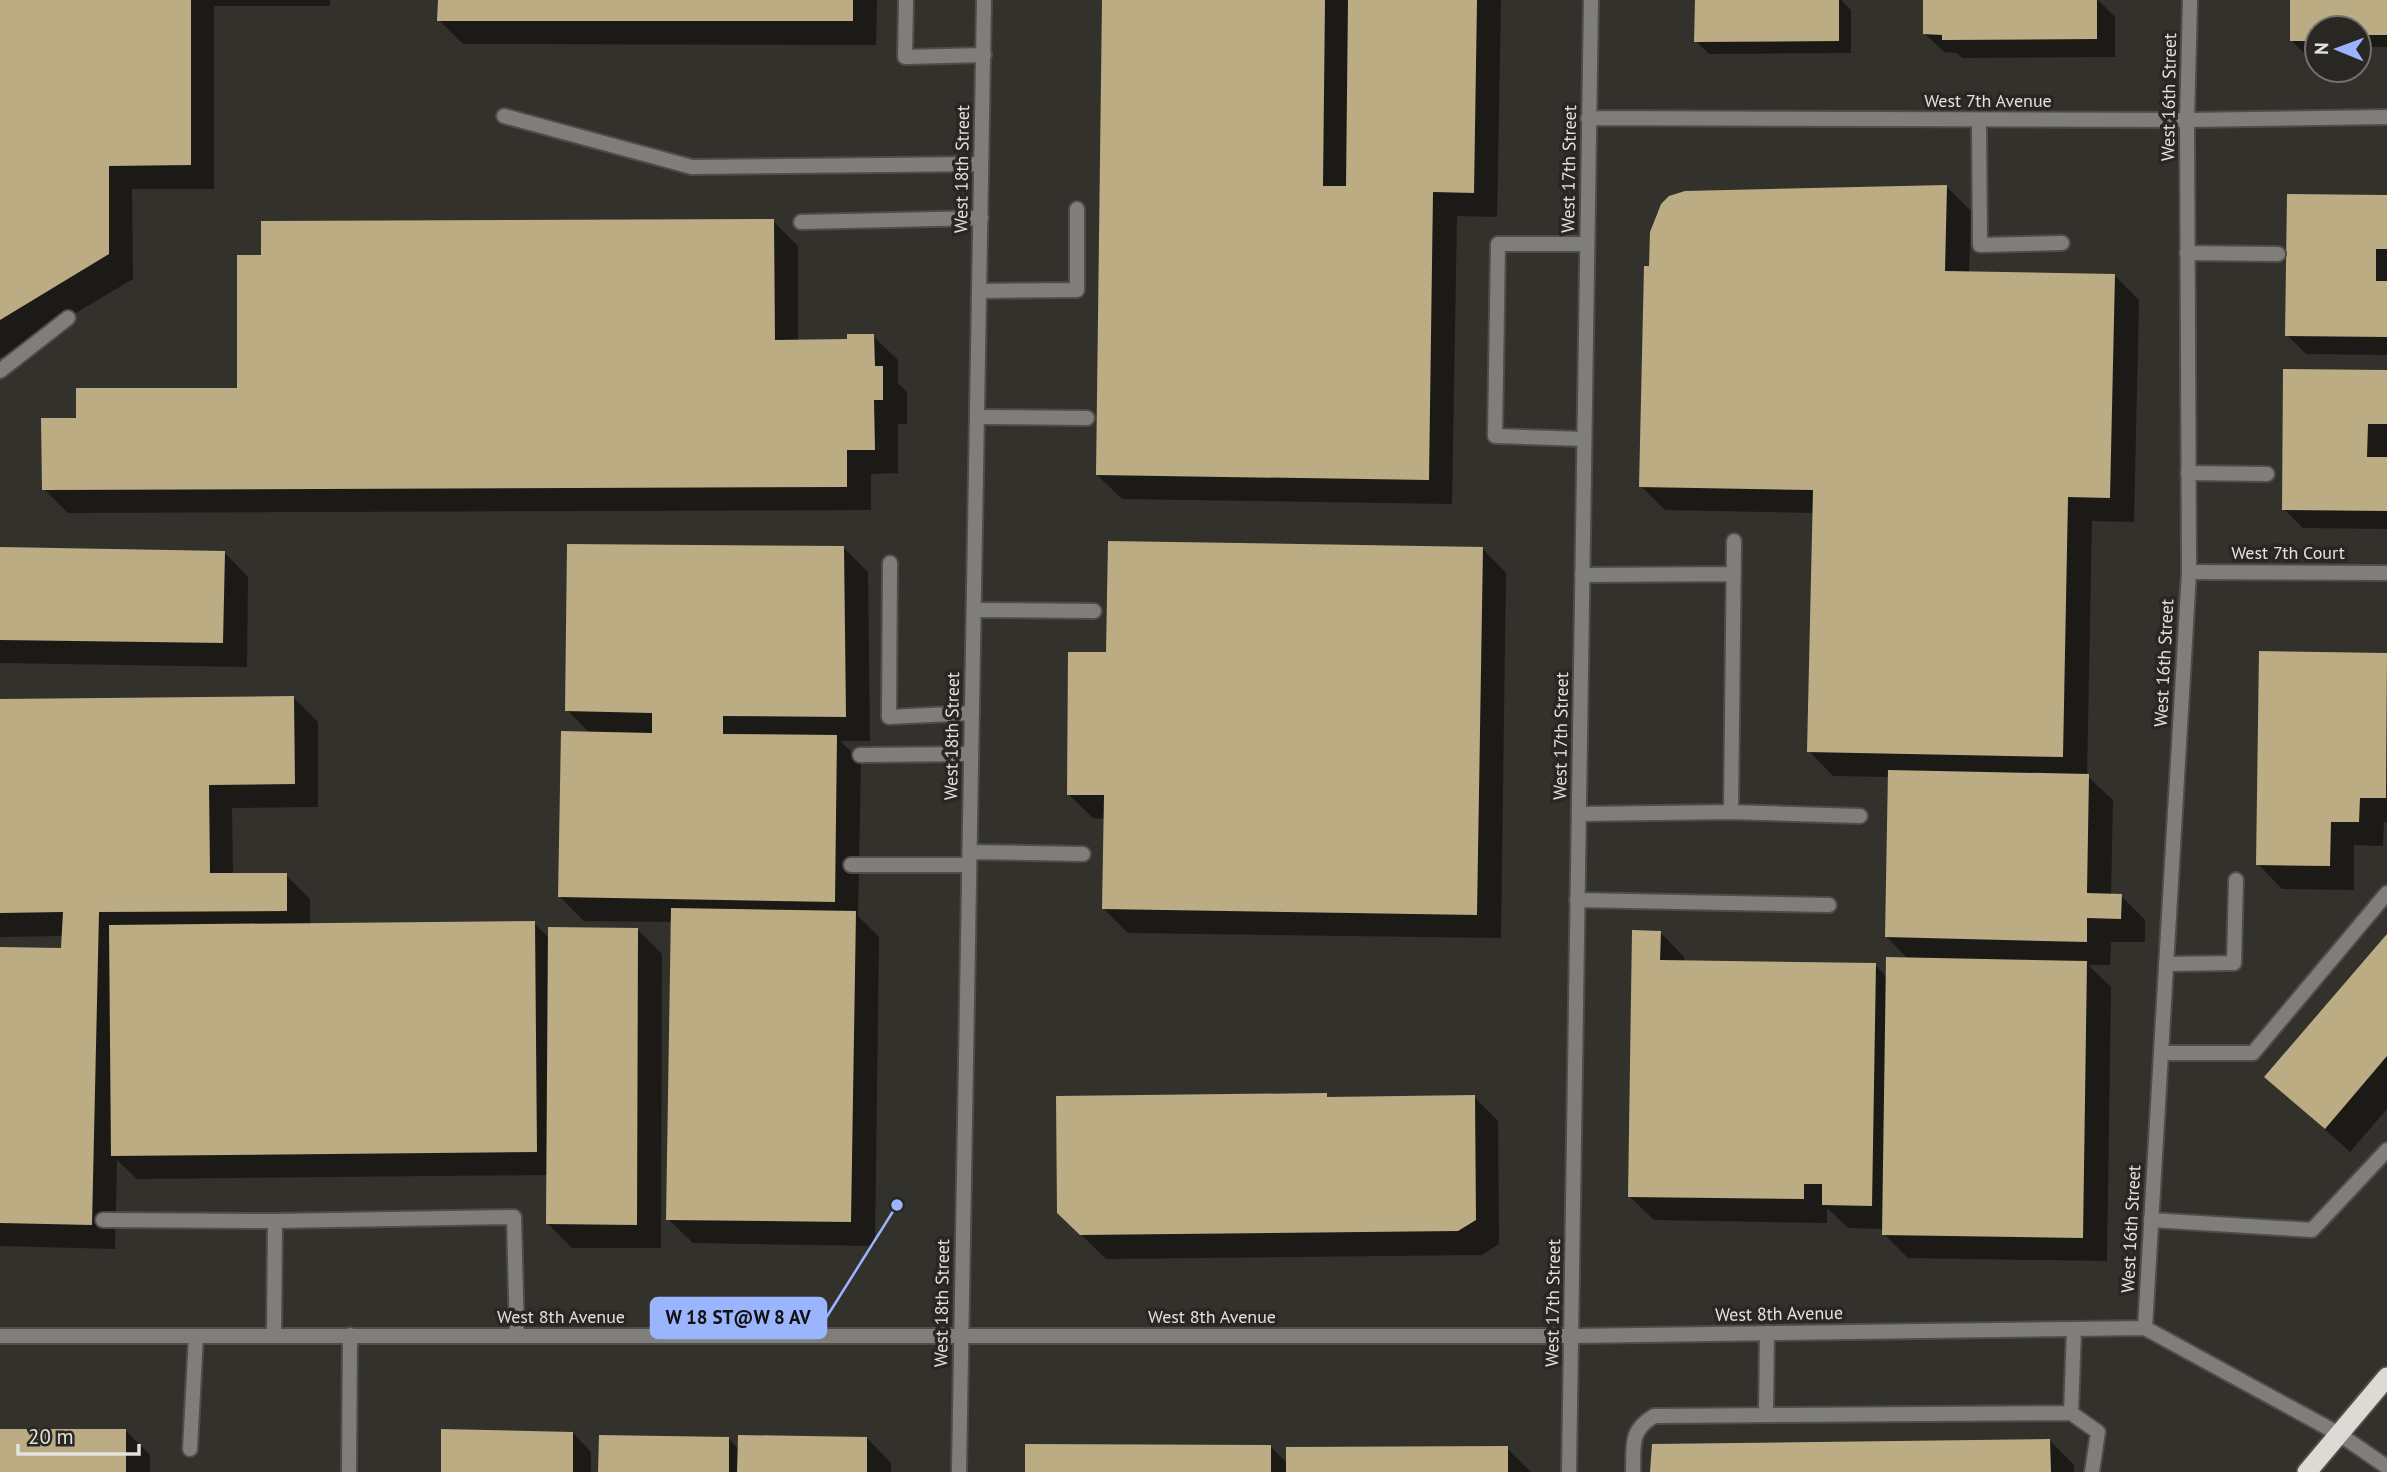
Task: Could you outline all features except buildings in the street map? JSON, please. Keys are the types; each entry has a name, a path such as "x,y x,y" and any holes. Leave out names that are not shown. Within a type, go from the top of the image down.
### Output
{"highway":[{"path":"2307,1472 2387,1377"}],"street":[{"path":"906,0 905,57 984,55"},
{"name":"West 18th Street","path":"959,1472 985,0"},
{"name":"West 17th Street","path":"1569,1472 1591,0"},
{"name":"West 16th Street","path":"2145,1328 2189,572 2187,120 2190,0"},
{"path":"504,116 692,167 981,164"},
{"name":"West 7th Avenue","path":"1588,118 2187,120 2387,117"},
{"path":"1979,120 1980,245 2062,243"},
{"path":"979,291 1077,290 1077,209"},
{"path":"801,222 981,218"},
{"path":"1584,439 1495,436 1498,244 1587,244"},
{"path":"2188,253 2278,254"},
{"path":"0,372 68,318"},
{"path":"977,417 1087,418"},
{"path":"2188,473 2267,474"},
{"path":"1731,812 1734,541"},
{"path":"890,563 889,717 972,713"},
{"name":"West 7th Court","path":"2189,572 2387,573"},
{"path":"1583,575 1734,574"},
{"path":"974,610 1094,611"},
{"path":"860,755 971,754"},
{"path":"1579,814 1731,812 1860,816"},
{"path":"851,865 1083,853"},
{"path":"2166,964 2234,964 2236,880"},
{"path":"2161,1053 2253,1053 2387,893"},
{"path":"1577,900 1829,905"},
{"path":"2151,1220 2312,1230 2387,1150"},
{"path":"103,1220 275,1221 514,1217 517,1336"},
{"path":"274,1336 275,1221"},
{"name":"West 8th Avenue","path":"0,1336 1572,1336 2145,1328 2339,1434 2387,1467"},
{"path":"2071,1413 2074,1329"},
{"path":"1766,1415 1767,1333"},
{"path":"349,1472 351,1335"},
{"path":"190,1449 196,1336"},
{"path":"1633,1472 1635,1435 1640,1424 1654,1416 2071,1413 2098,1432 2092,1472"}],"place":[{"name":"W 18 ST@W 8 AV","path":"897,1205"}]}
